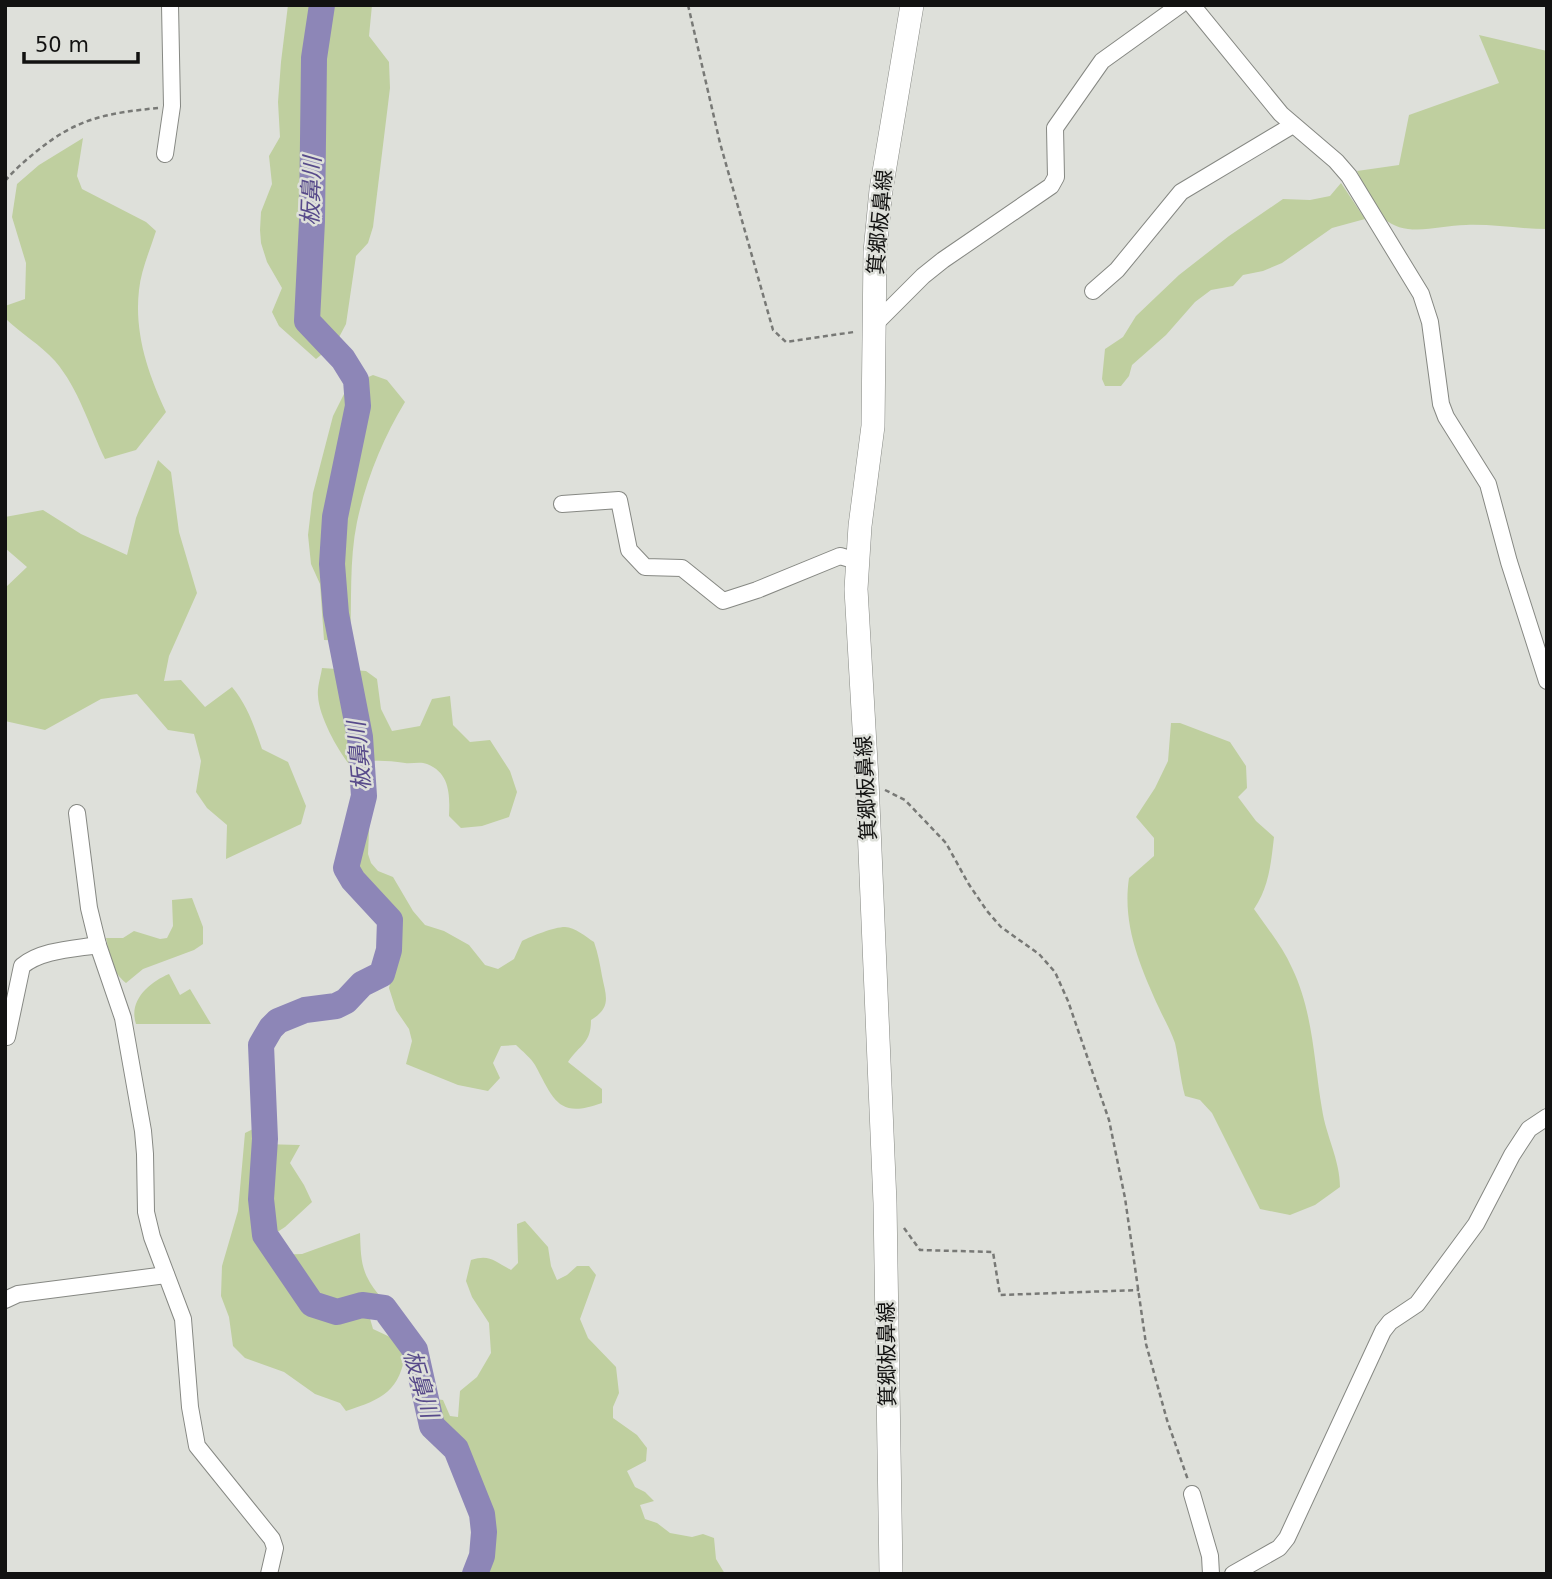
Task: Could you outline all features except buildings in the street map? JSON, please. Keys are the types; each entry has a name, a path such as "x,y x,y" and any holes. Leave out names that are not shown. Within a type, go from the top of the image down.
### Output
{"main road":[{"name":"箕郷板鼻線","path":"891,1574 885,1214 867,780 856,589 860,526 873,426 875,252 881,190 912,5"}],"street":[{"path":"165,154 172,106 170,5"},
{"path":"875,326 923,276 943,260 1051,186 1056,177 1055,128 1102,61 1180,5"},
{"path":"1192,5 1281,114 1349,176 1421,294 1430,322 1441,404 1446,417 1488,484 1509,562 1547,681"},
{"path":"1093,291 1117,270 1181,192 1293,125"},
{"path":"562,504 619,500 629,550 645,567 682,568 723,601 839,556 858,561"},
{"path":"77,813 89,908 122,1018 143,1130 146,1212 152,1237 183,1319 190,1407 197,1446 272,1539 275,1548 269,1574"},
{"path":"7,1037 10,1001 22,966 31,959 98,945"},
{"path":"1233,1574 1279,1548 1287,1538 1383,1331 1390,1322 1417,1304 1476,1224 1529,1129 1547,1117"},
{"path":"5,1300 18,1294 166,1275"},
{"path":"1192,1494 1210,1556 1211,1574"}],"path":[{"path":"688,5 720,143 773,331 786,342 875,326"},
{"path":"5,181 52,139 78,124 113,112 172,106"},
{"path":"867,780 905,800 915,810 946,844 987,911 1013,937 1040,954 1055,972 1068,1001 1109,1120 1125,1198 1146,1345 1192,1494"},
{"path":"885,1214 899,1220 920,1250 993,1252 1000,1295 1139,1290"}],"green space":[{"path":"288,5 372,5 369,36 389,62 390,88 373,227 368,243 356,256 346,324 336,343 316,359 279,326 272,312 282,288 267,262 261,243 261,212 272,184 269,156 280,137 278,102"},
{"path":"1479,35 1547,51 1547,229 1476,225 1412,229 1392,224 1376,209 1357,171 1399,165 1409,115 1499,83"},
{"path":"83,138 77,176 82,189 146,222 156,231 140,283 138,306 144,353 166,412 136,450 105,459 77,396 63,372 49,355 5,318 5,306 25,299 26,263 12,217 17,184 39,165"},
{"path":"1341,183 1365,219 1332,228 1282,263 1243,275 1233,286 1211,290 1195,302 1166,335 1132,365 1129,376 1121,386 1105,386 1102,379 1105,349 1123,337 1136,316 1179,275 1283,199 1310,200 1330,196"},
{"path":"373,375 387,380 405,402 376,460 357,522 352,566 350,641 324,640 320,584 311,564 308,535 313,493 333,416 348,386"},
{"path":"158,460 171,472 179,532 197,593 169,656 164,681 181,680 205,707 232,687 246,709 262,749 288,762 306,806 301,824 226,859 227,825 207,808 196,792 201,761 194,734 168,730 137,694 101,699 45,730 5,721 5,588 27,567 5,548 5,517 43,510 81,534 127,555 136,518"},
{"path":"322,668 366,671 377,679 381,709 392,731 420,726 432,699 450,696 453,725 470,742 490,740 510,771 517,792 509,817 482,826 461,828 449,816 447,786 435,768 422,763 383,761 349,764 334,741 319,704"},
{"path":"1171,723 1180,723 1230,742 1246,766 1247,788 1238,797 1256,821 1274,837 1266,883 1254,909 1288,960 1299,984 1312,1037 1322,1109 1338,1167 1340,1187 1315,1205 1290,1215 1260,1209 1212,1113 1200,1100 1185,1096 1175,1043 1145,977 1130,929 1129,878 1154,856 1154,838 1136,817 1155,788 1168,761"},
{"path":"359,783 371,785 368,854 371,863 378,871 393,877 413,911 425,925 444,931 469,945 485,965 498,969 514,959 522,941 549,930 569,927 594,942 605,989 605,1006 591,1020 587,1039 568,1062 602,1089 602,1103 576,1109 559,1103 547,1088 533,1062 516,1045 501,1046 493,1063 500,1078 488,1091 458,1085 406,1064 412,1041 409,1029 396,1010 389,988 400,940 401,922 357,870 352,850 354,809"},
{"path":"192,898 203,927 203,944 143,969 126,983 114,968 106,938 123,938 134,931 160,939 167,938 173,926 172,900"},
{"path":"169,974 180,995 190,989 211,1024 136,1024 135,1007 142,993"},
{"path":"257,1127 261,1144 300,1145 290,1163 312,1202 285,1227 262,1242 271,1255 302,1254 360,1233 363,1266 379,1295 369,1315 373,1329 390,1337 406,1350 394,1384 380,1397 359,1407 346,1411 340,1403 315,1394 284,1372 245,1358 233,1346 229,1317 221,1296 222,1266 238,1211 245,1133"},
{"path":"525,1221 548,1247 551,1266 557,1280 577,1266 589,1266 596,1275 580,1319 588,1338 616,1367 619,1393 613,1407 613,1418 637,1435 647,1448 646,1461 627,1471 635,1487 654,1501 640,1505 645,1519 657,1523 670,1533 692,1537 703,1534 714,1538 716,1559 725,1574 491,1574 493,1540 476,1474 462,1442 439,1418 435,1406 436,1399 443,1400 450,1416 458,1417 460,1391 477,1377 491,1353 489,1323 472,1297 466,1281 471,1260 488,1258 511,1270 518,1263 517,1224"}],"waterway":[{"name":"板鼻川","path":"322,5 314,58 312,221 307,321 343,359 356,380 358,406 335,517 332,564 336,614 360,737 364,796 346,868 353,880 390,920 389,950 382,974 362,984 346,1001 336,1006 305,1010 278,1021 261,1045 265,1139 261,1199 265,1235 312,1304 337,1312 362,1305 384,1308 415,1350 432,1426 456,1449 482,1514 482,1556 475,1574"}]}
